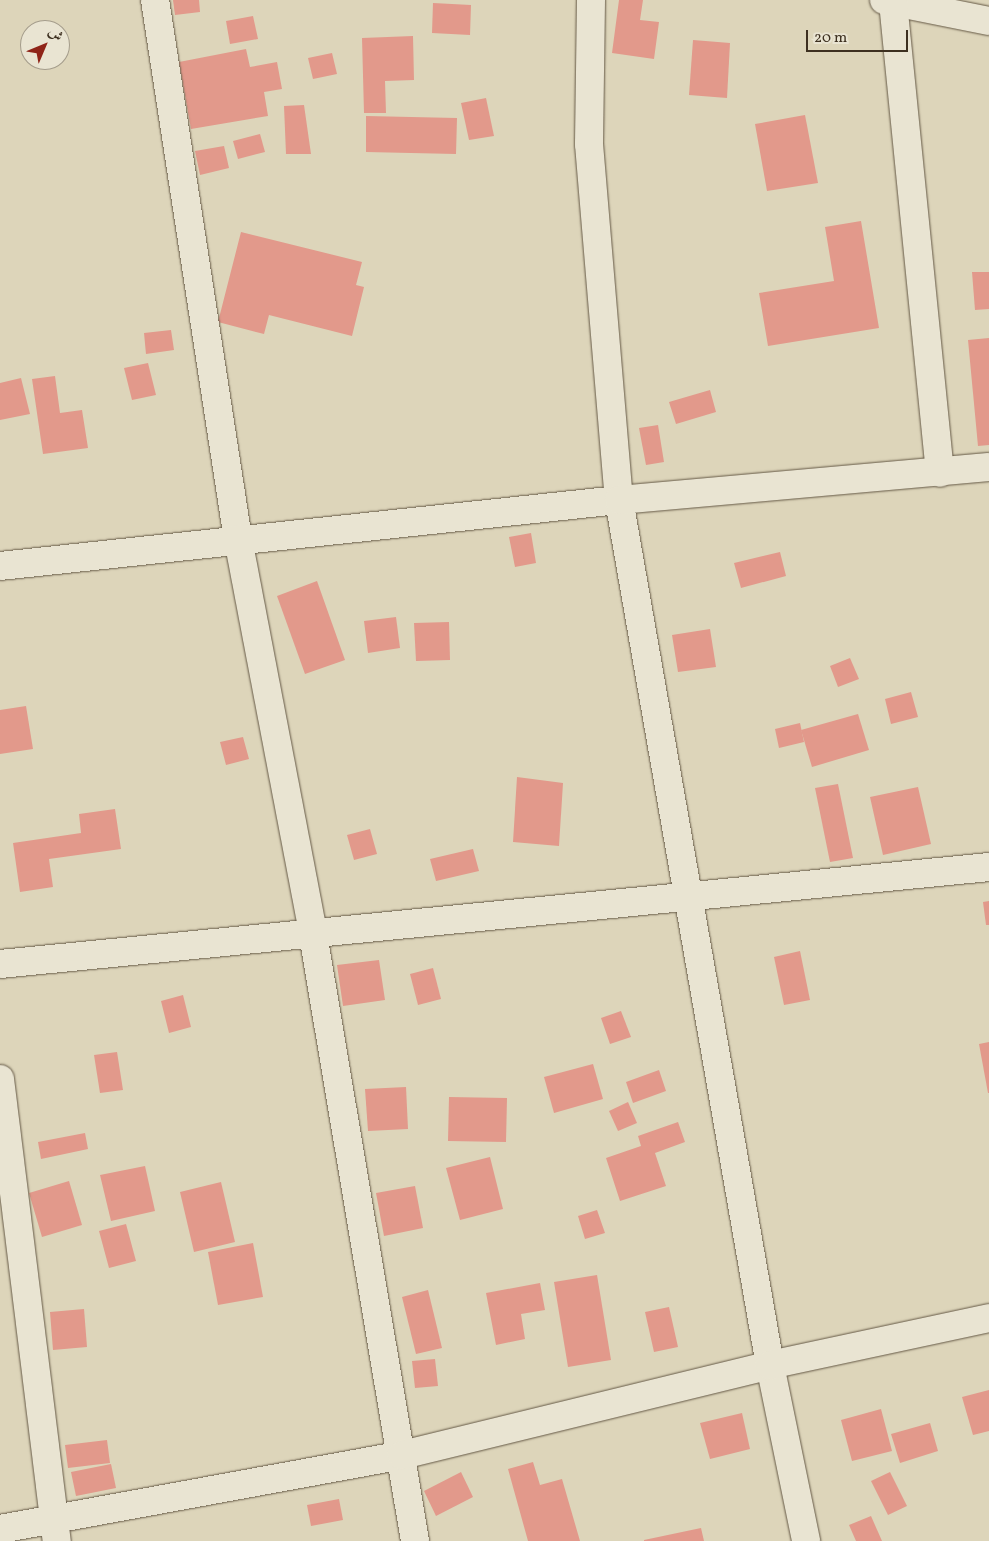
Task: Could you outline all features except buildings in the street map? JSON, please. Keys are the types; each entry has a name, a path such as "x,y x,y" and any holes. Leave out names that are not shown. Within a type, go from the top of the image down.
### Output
{"street":[{"path":"154,0 238,539 312,934 402,1455 415,1541"},
{"path":"591,0 589,144 619,500 691,899 770,1365 806,1541"},
{"path":"940,472 888,1 989,21"},
{"path":"0,566 238,539 619,500 989,467"},
{"path":"0,964 691,899 989,867"},
{"path":"0,1079 56,1530"},
{"path":"0,1529 56,1530 402,1455 770,1365 989,1318"}]}
